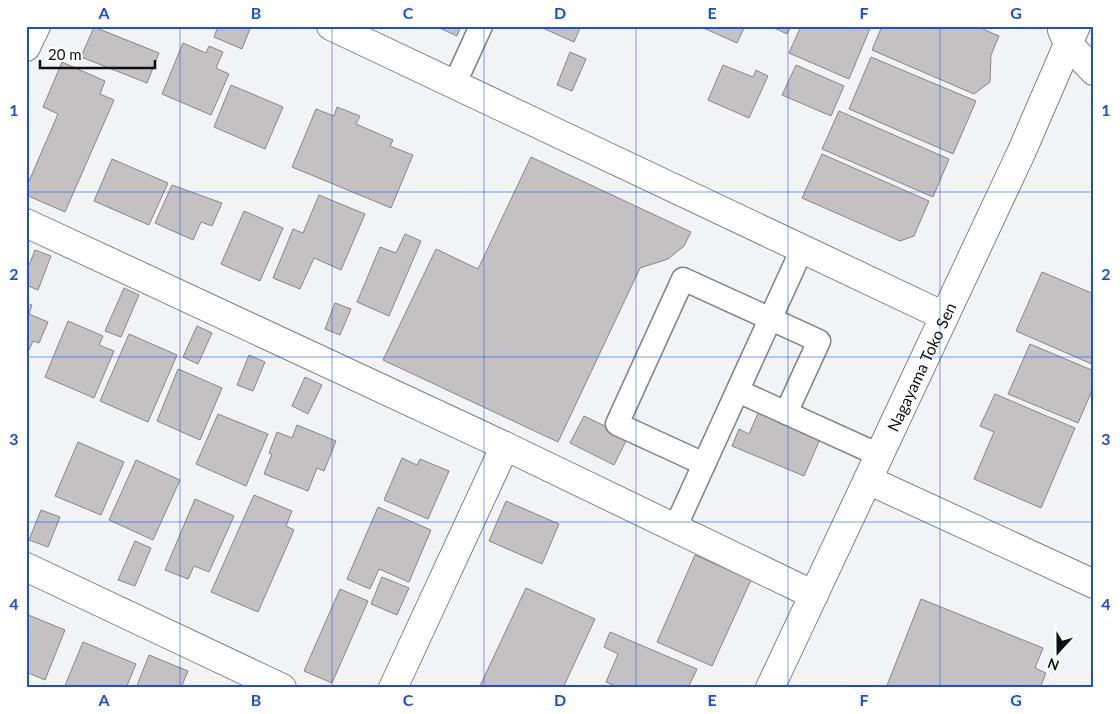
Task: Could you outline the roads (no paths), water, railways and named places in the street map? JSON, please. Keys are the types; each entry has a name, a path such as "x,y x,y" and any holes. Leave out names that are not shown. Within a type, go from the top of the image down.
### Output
{"street":[{"path":"26,47 36,26"},
{"path":"336,27 944,316"},
{"path":"1068,32 1094,71"},
{"name":"Nagayama Toko Sen","path":"770,688 1022,153 1068,32"},
{"path":"26,223 505,446 814,595"},
{"path":"394,688 505,446"},
{"path":"868,480 1094,584"},
{"path":"26,567 282,688"}],"lane":[{"path":"455,83 481,26"},
{"path":"675,528 802,249"},
{"path":"704,464 617,424 683,279 819,341 786,413"},
{"path":"738,391 879,455"}]}
